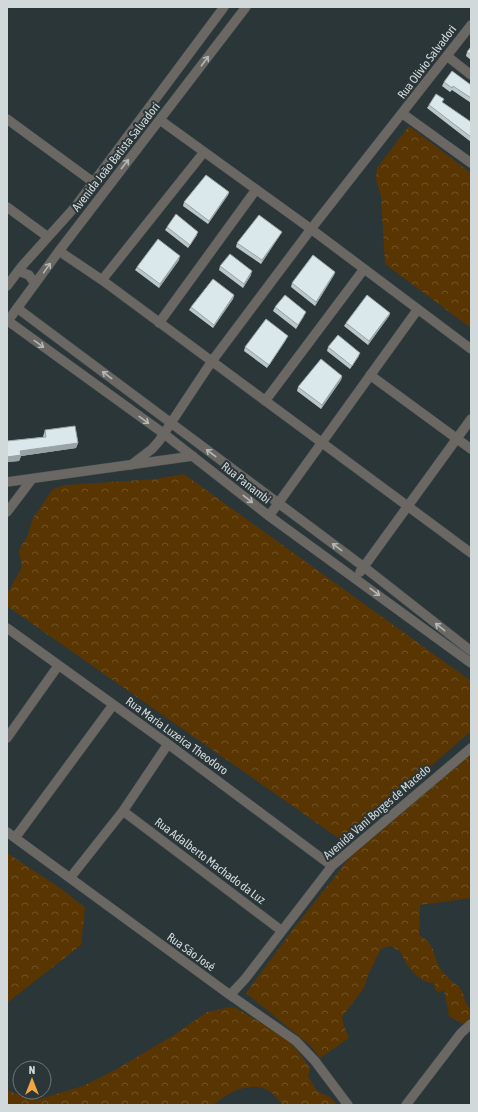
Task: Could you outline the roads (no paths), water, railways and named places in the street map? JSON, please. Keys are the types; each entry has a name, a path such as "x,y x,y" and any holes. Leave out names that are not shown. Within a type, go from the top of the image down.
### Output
{"street":[{"name":"Avenida João Batista Salvadori","path":"7,286 93,182 224,7"},
{"name":"Avenida João Batista Salvadori","path":"7,321 59,250 246,7"},
{"name":"Rua Olivio Salvadori","path":"131,465 152,449 212,361 311,229 403,114 471,25"},
{"path":"447,56 471,75"},
{"path":"403,114 471,163"},
{"path":"7,119 93,182"},
{"path":"160,120 256,191 311,229 471,349"},
{"path":"102,280 204,152"},
{"path":"159,322 256,191"},
{"path":"7,207 48,237"},
{"path":"59,250 102,280 471,553"},
{"path":"266,401 364,269"},
{"path":"18,271 29,275 35,284"},
{"name":"Rua Panambi","path":"17,308 364,567 471,651"},
{"path":"269,516 418,309"},
{"name":"Rua Panambi","path":"7,321 193,456 269,516 471,663"},
{"path":"370,375 471,449"},
{"path":"356,578 471,419"},
{"path":"7,482 193,456"},
{"path":"7,512 32,479"},
{"name":"Rua Maria Luzeica Theodoro","path":"7,628 58,666 114,704 332,866"},
{"path":"7,738 58,666"},
{"path":"15,838 114,704"},
{"path":"70,878 123,811 168,744"},
{"name":"Avenida Vani Borges de Macedo","path":"230,995 245,979 332,866 471,748"},
{"name":"Rua Adalberto Machado da Luz","path":"123,811 282,931"},
{"name":"Rua São José","path":"7,832 230,995 296,1041 315,1060 348,1105"},
{"path":"406,1105 461,1033 470,1026"}]}
